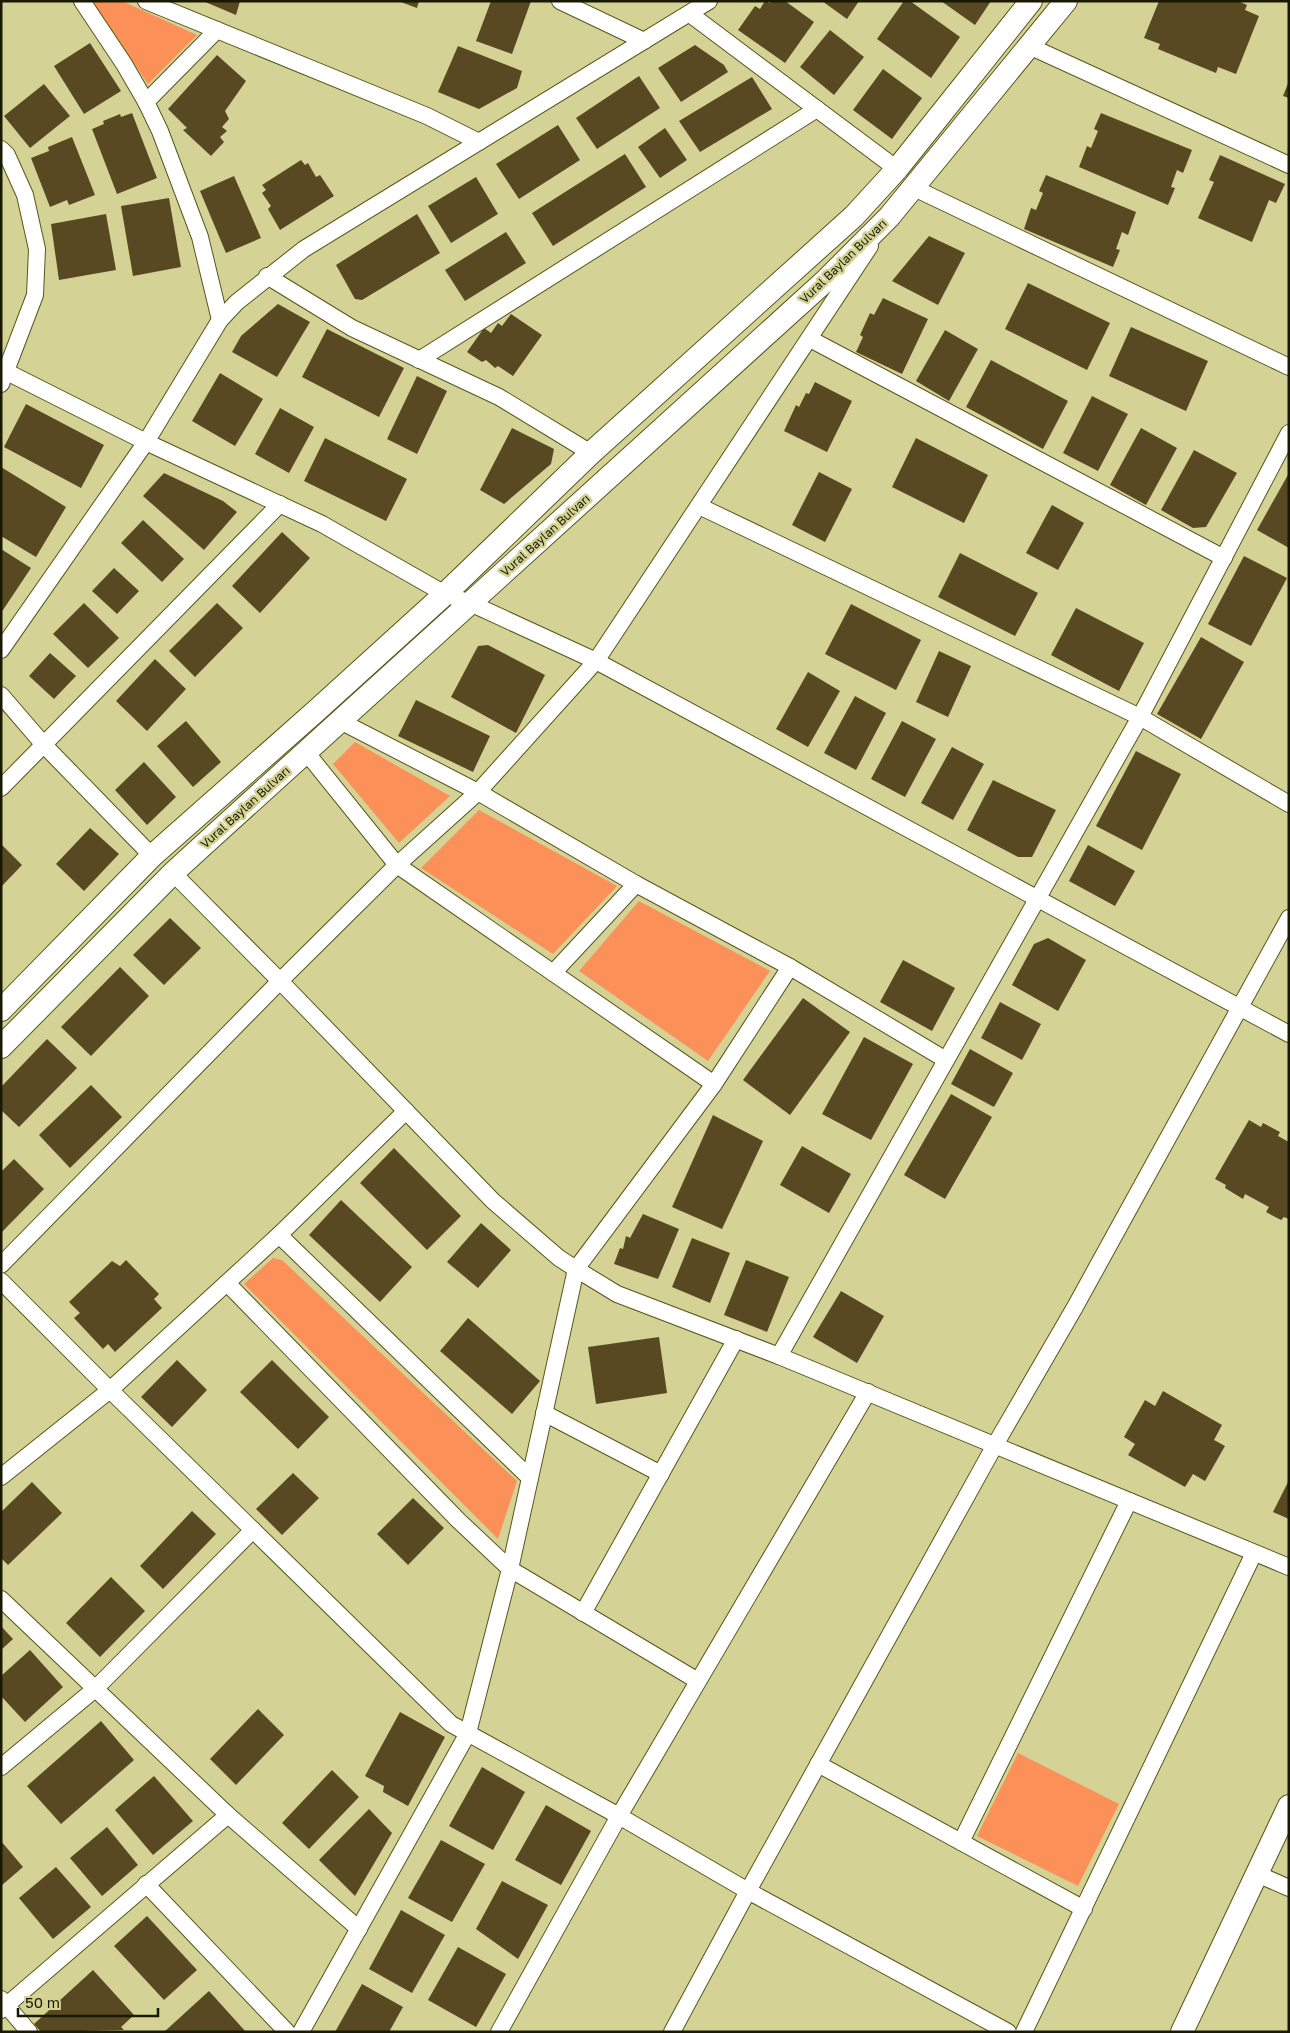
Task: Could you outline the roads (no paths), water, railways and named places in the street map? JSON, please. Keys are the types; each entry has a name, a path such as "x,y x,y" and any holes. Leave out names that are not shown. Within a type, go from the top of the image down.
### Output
{"main road":[{"name":"Vural Baylan Bulvarı","path":"1,1010 152,856 445,594 591,453 729,331 854,216 897,169 1032,1"},
{"name":"Vural Baylan Bulvarı","path":"1,1047 173,873 817,288 887,219 914,188 1066,1"},
{"path":"1182,2032 1286,1818"}],"street":[{"path":"82,1 124,64 160,131 200,237 220,320"},
{"path":"146,1 169,6 217,30 426,116 479,142"},
{"path":"560,1 644,41"},
{"path":"1,650 146,442 220,320 237,302 267,276 304,249 690,14 708,1"},
{"path":"690,14 897,169"},
{"path":"146,102 217,30"},
{"path":"1029,46 1289,165"},
{"path":"419,360 817,110"},
{"path":"1,150 7,155 25,196 37,248 35,295 4,378 322,524 445,594 470,602 596,661 1289,1034"},
{"path":"914,188 1289,367"},
{"path":"1,1265 280,981 397,865 478,792 596,661 810,339 887,219"},
{"path":"267,276 352,328 499,397 591,453"},
{"path":"810,339 1224,558"},
{"path":"779,1356 1140,716 1289,433"},
{"path":"1,788 280,504"},
{"path":"699,506 1140,716 1289,804"},
{"path":"1,695 44,745 152,856"},
{"path":"340,721 478,792 636,884 790,967 946,1060"},
{"path":"306,752 397,865 714,1084"},
{"path":"173,873 493,1201 559,1258 576,1269 617,1294 868,1392 1289,1567"},
{"path":"554,973 636,884"},
{"path":"672,2032 818,1764 1289,918"},
{"path":"302,2032 468,1733 510,1570 576,1269 714,1084 790,967"},
{"path":"1,1477 110,1390 279,1235 406,1111"},
{"path":"279,1235 530,1478"},
{"path":"1,1281 451,1724 619,1816 748,1891 1008,2032"},
{"path":"227,1283 459,1521 510,1570 698,1681"},
{"path":"583,1613 736,1339"},
{"path":"499,2032 619,1816 868,1392"},
{"path":"544,1413 661,1474"},
{"path":"961,1842 1129,1501"},
{"path":"1,1767 95,1689 253,1530"},
{"path":"1024,2032 1254,1553"},
{"path":"1,1599 228,1815 359,1929"},
{"path":"818,1764 1084,1910"},
{"path":"29,2032 3,2005 228,1815"},
{"path":"1258,1874 1289,1888"},
{"path":"146,1884 287,2032"}]}
